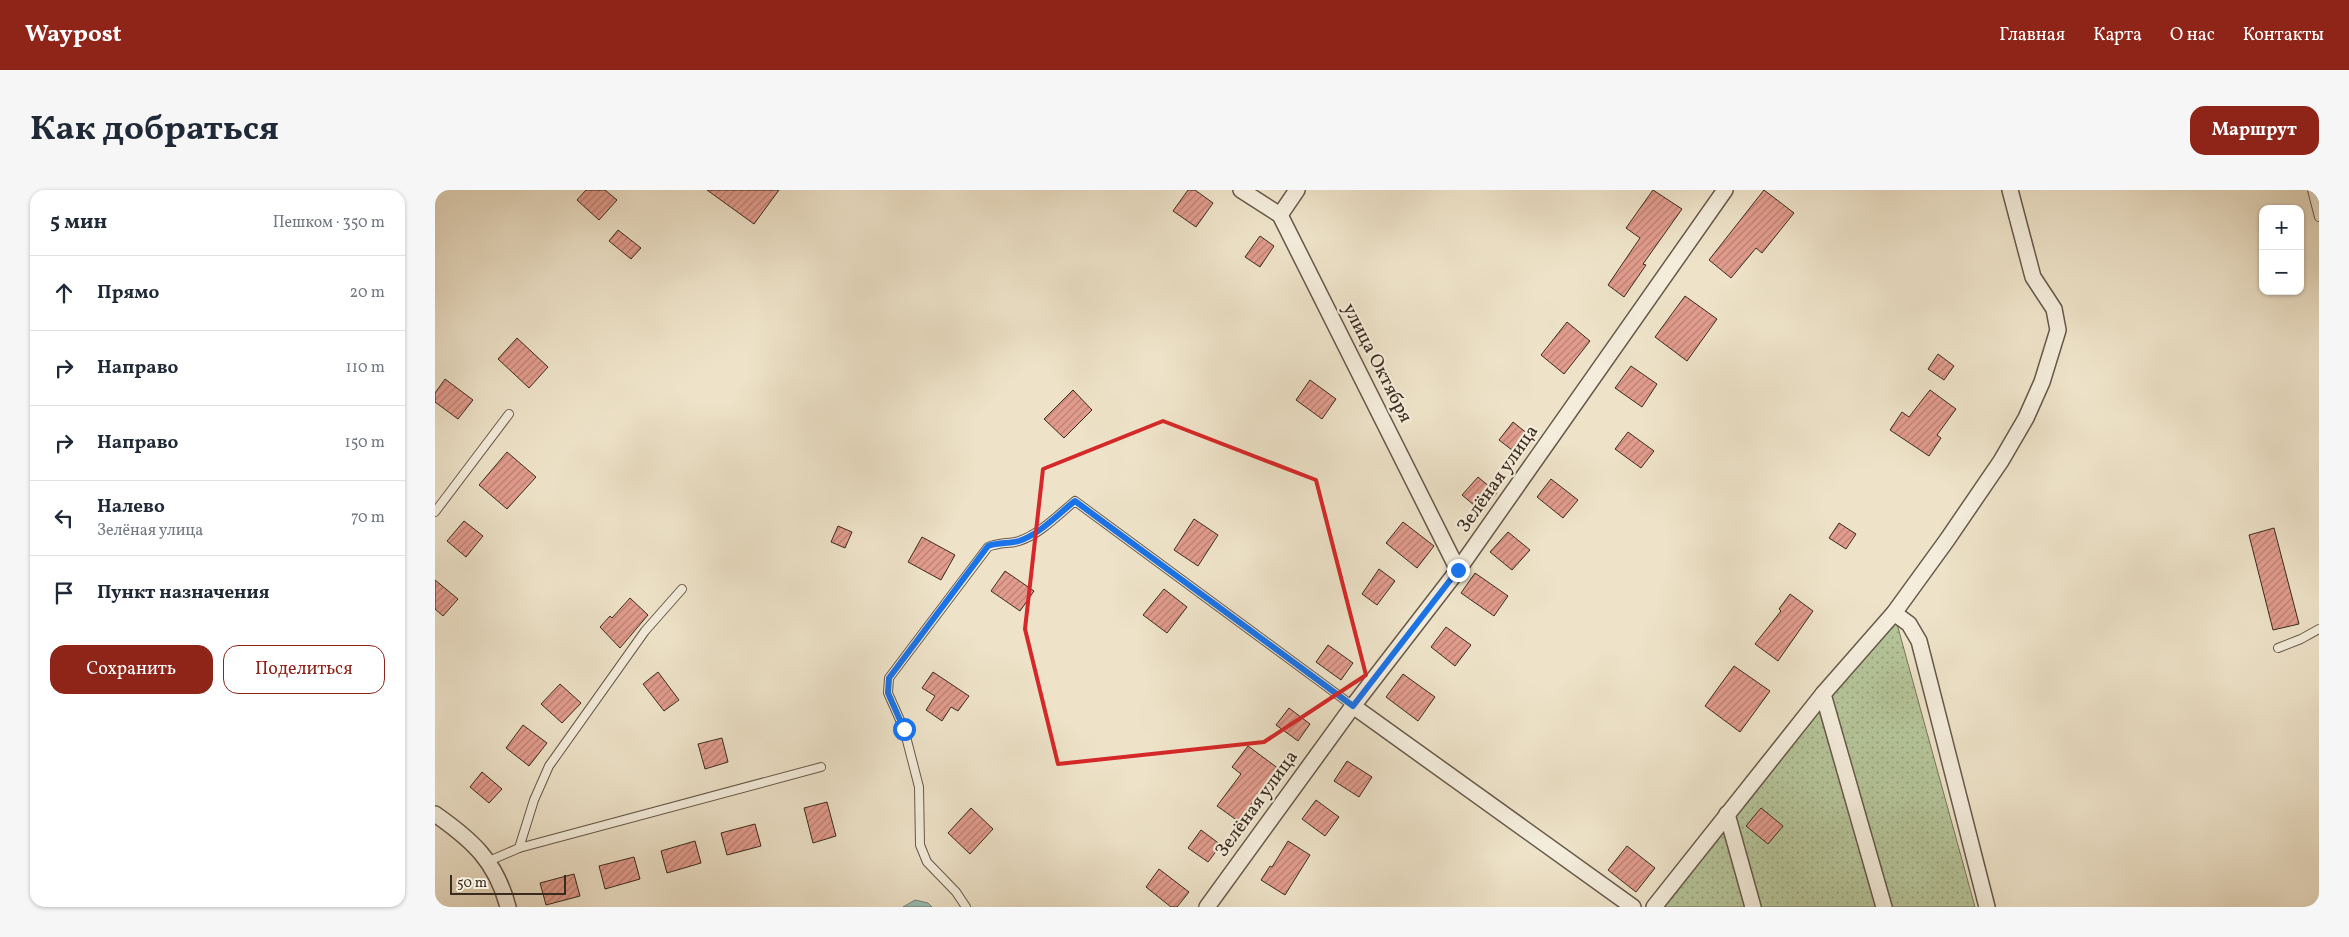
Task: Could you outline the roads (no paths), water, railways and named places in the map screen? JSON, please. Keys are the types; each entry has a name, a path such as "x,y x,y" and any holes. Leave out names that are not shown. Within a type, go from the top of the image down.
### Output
{"street":[{"path":"1241,190 1280,214 1297,190"},
{"name":"Зелёная улица","path":"1207,907 1353,706 1458,570 1725,190"},
{"path":"1653,907 1823,694 1894,613 1963,517 2001,461 2027,418 2043,382 2058,330 2054,310 2033,277 2010,190"},
{"name":"улица Октября","path":"1280,214 1458,570"},
{"path":"1894,613 1909,624 1919,641 1987,907"},
{"path":"1823,694 1884,907"},
{"path":"1353,706 1633,907"},
{"path":"435,814 475,845 489,861 498,876 508,907"},
{"path":"1727,814 1753,907"}],"lane":[{"path":"2312,190 2319,217"},
{"path":"435,512 509,414"},
{"path":"966,907 956,892 927,862 920,845 919,788 904,729 888,693 889,678 988,546 999,542 1018,541 1034,533 1075,501 1353,706"},
{"path":"519,848 534,800 549,766 645,631 682,589"},
{"path":"2278,648 2301,639 2319,628"},
{"path":"489,861 519,848 821,767"}],"water":[{"path":"915,900 928,903 932,907 903,907"}]}
